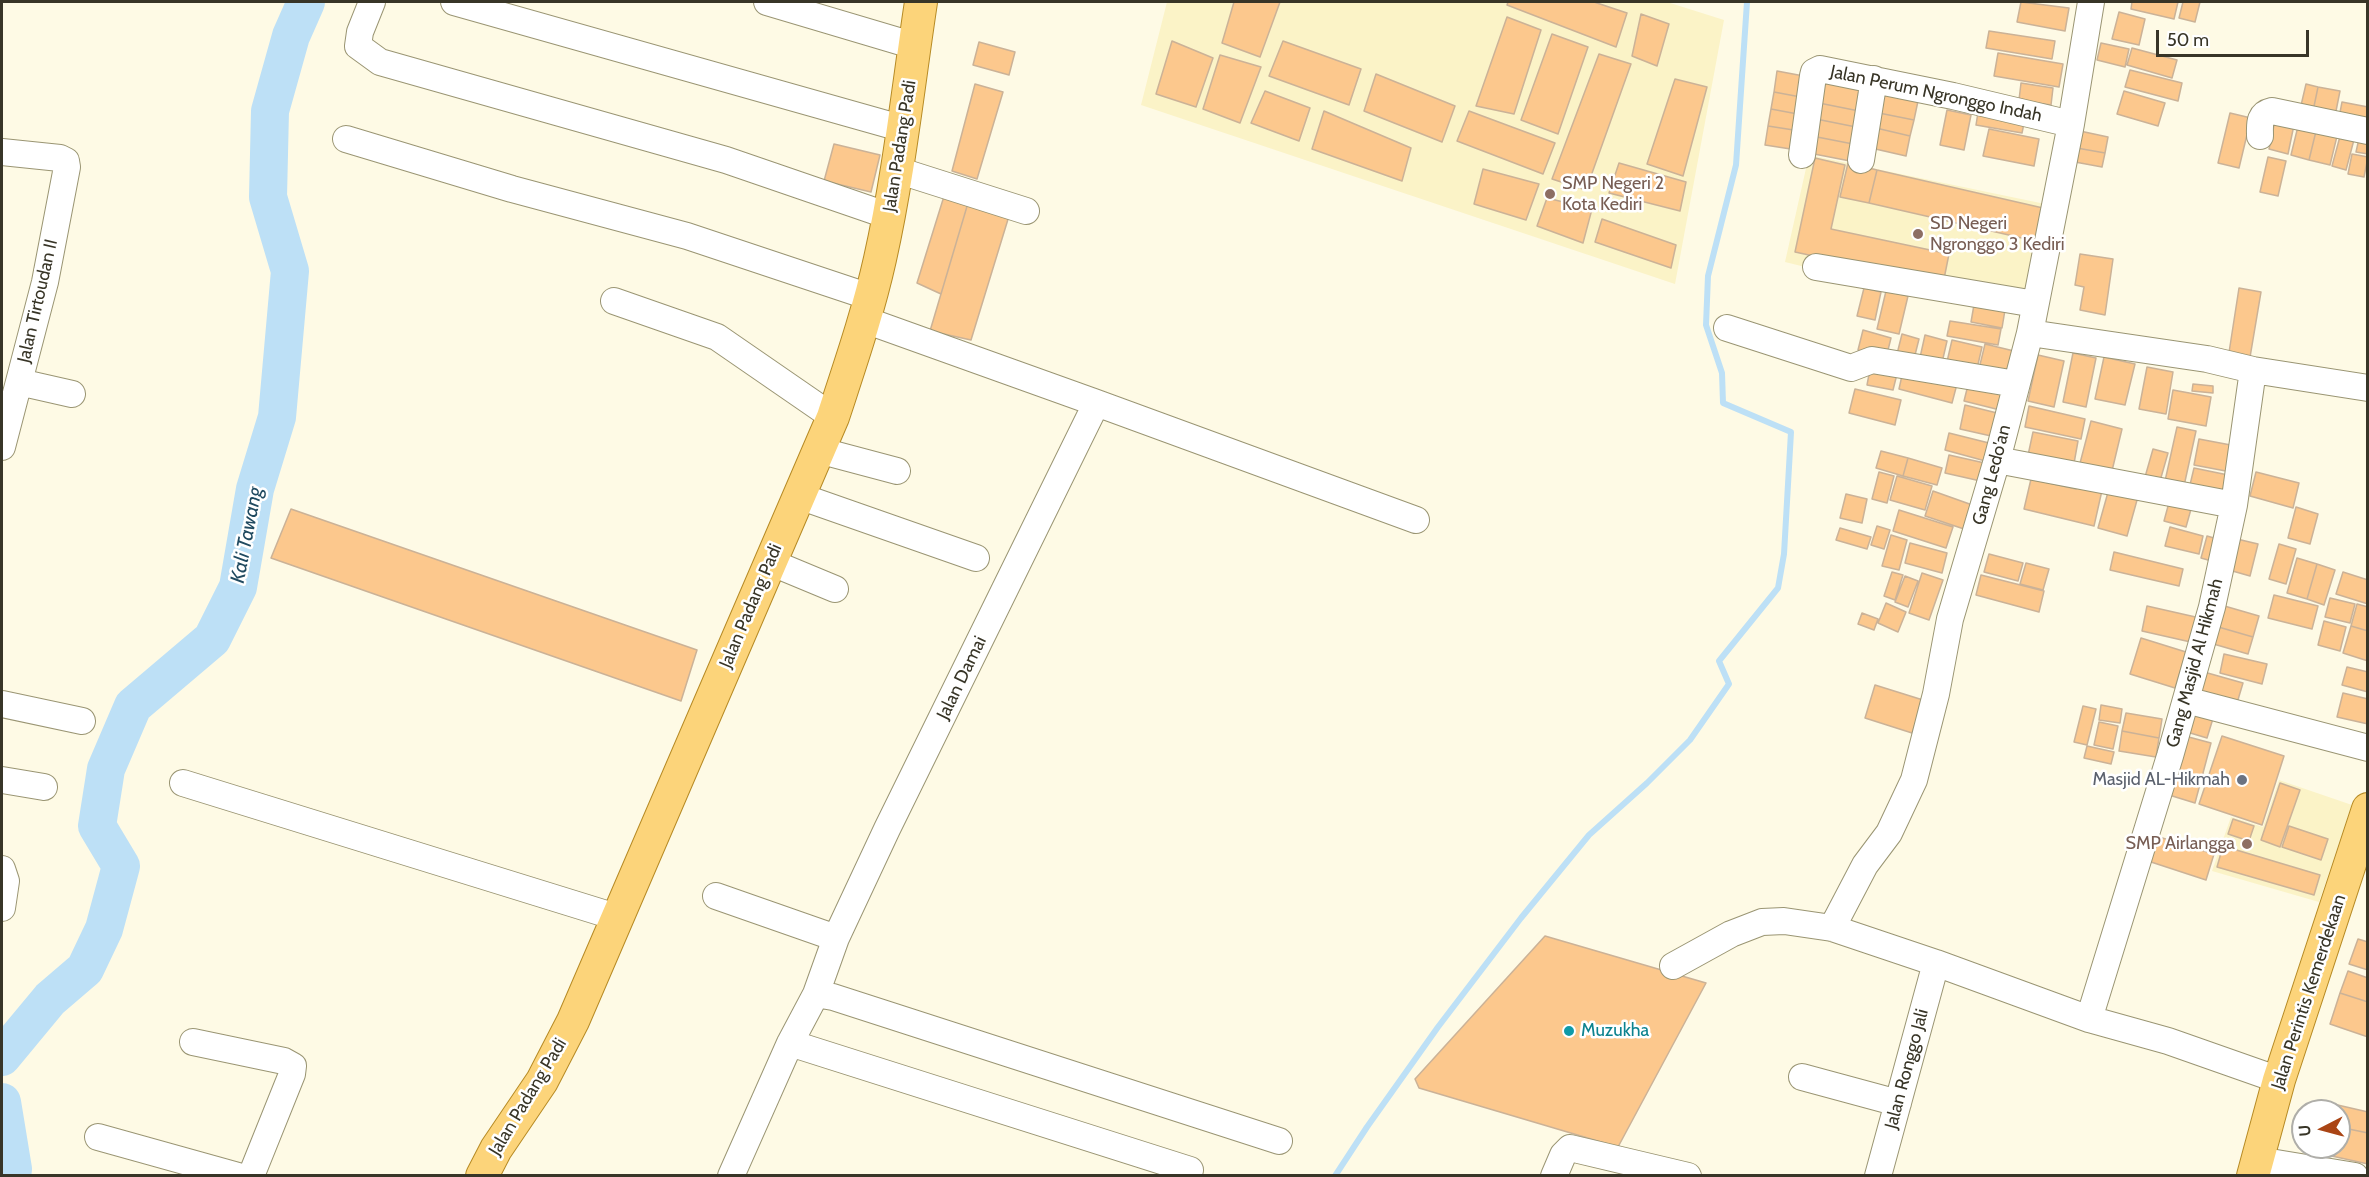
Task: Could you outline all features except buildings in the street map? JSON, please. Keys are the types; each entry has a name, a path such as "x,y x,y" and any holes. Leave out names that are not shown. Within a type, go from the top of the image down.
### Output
{"main road":[{"name":"Jalan Padang Padi","path":"482,1176 560,1048 833,417 867,309 888,216 904,129 921,2"},
{"name":"Jalan Perintis Kemerdekaan","path":"2255,1168 2279,1080 2367,809"}],"street":[{"path":"372,2 360,32 358,46 380,62 726,160 888,216"},
{"path":"454,2 904,129"},
{"path":"767,2 915,46"},
{"name":"Gang Ledo'an","path":"1832,928 1865,866 1889,833 1914,780 1936,693 1950,619 1997,460 2030,333 2071,124 2091,2"},
{"name":"Jalan Perum Ngronggo Indah","path":"1802,155 1814,72 1826,69 2071,124"},
{"path":"1861,160 1874,79"},
{"path":"2260,136 2260,119 2272,111 2367,131"},
{"path":"346,138 512,189 687,236 1091,401 1416,520"},
{"name":"Jalan Tirtoudan II","path":"2,152 60,158 66,161 66,172 45,282 3,436"},
{"path":"897,170 1026,211"},
{"path":"1816,267 2035,304"},
{"path":"614,301 717,337 833,417"},
{"path":"1727,328 1851,368 1872,360 2016,384"},
{"path":"2030,333 2207,359 2253,370 2367,388"},
{"name":"Gang Masjid Al Hikmah","path":"2089,1019 2212,607 2234,505 2253,370"},
{"path":"19,382 72,394"},
{"name":"Jalan Damai","path":"731,1176 790,1043 816,994 836,938 887,828 1091,417 1094,408 1091,401"},
{"path":"818,450 897,471"},
{"path":"1997,460 2234,505"},
{"path":"799,496 976,558"},
{"path":"770,562 835,589"},
{"path":"2186,700 2367,747"},
{"path":"2,704 82,721"},
{"path":"2,780 44,787"},
{"path":"183,783 616,917"},
{"path":"2,869 6,881 2,908"},
{"path":"716,896 836,938"},
{"path":"1673,966 1731,934 1762,922 1784,921 1832,928 2089,1019 2168,1041 2279,1080"},
{"name":"Jalan Ronggo Jali","path":"1878,1176 1936,963"},
{"path":"816,994 833,997 1279,1141"},
{"path":"193,1042 284,1062 292,1066 292,1074 251,1176"},
{"path":"790,1043 1190,1170"},
{"path":"1802,1077 1898,1103"},
{"path":"98,1137 238,1176"},
{"path":"1554,1176 1563,1155 1570,1148 1688,1176"},
{"path":"2255,1168 2355,1176"}],"shaded area":[{"name":"SMP Negeri 2 Kota Kediri","path":"1167,2 1667,2 1724,20 1675,284 1141,105"},
{"name":"SD Negeri Ngronggo 3 Kediri","path":"1809,155 2050,205 2030,305 1899,290 1785,262"},
{"name":"SMP Airlangga","path":"2279,780 2352,805 2319,902 2212,871 2231,817 2263,827","holes":["2280,783 2300,790 2280,846 2261,840","2289,827 2327,839 2321,860 2282,847","2223,846 2320,875 2314,895 2217,867"]}],"waterway":[{"name":"Kali Tawang","path":"2,1057 50,999 85,969 104,929 121,866 97,826 106,769 133,706 212,639 238,587 255,489 277,417 290,271 268,197 270,111 291,36 306,2"},
{"path":"1335,1176 1438,1027 1521,918 1589,835 1647,783 1690,740 1729,684 1719,661 1778,588 1784,554 1791,432 1723,403 1722,373 1706,325 1708,276 1736,165 1747,2"},
{"name":"Kali Tawang","path":"2,1102 13,1169 12,1176"}],"place":[{"name":"SMP Negeri 2 Kota Kediri","path":"1550,194"},
{"name":"SD Negeri Ngronggo 3 Kediri","path":"1918,234"},
{"name":"Masjid AL-Hikmah","path":"2242,780"},
{"name":"SMP Airlangga","path":"2247,844"},
{"name":"Muzukha","path":"1569,1031"}]}
